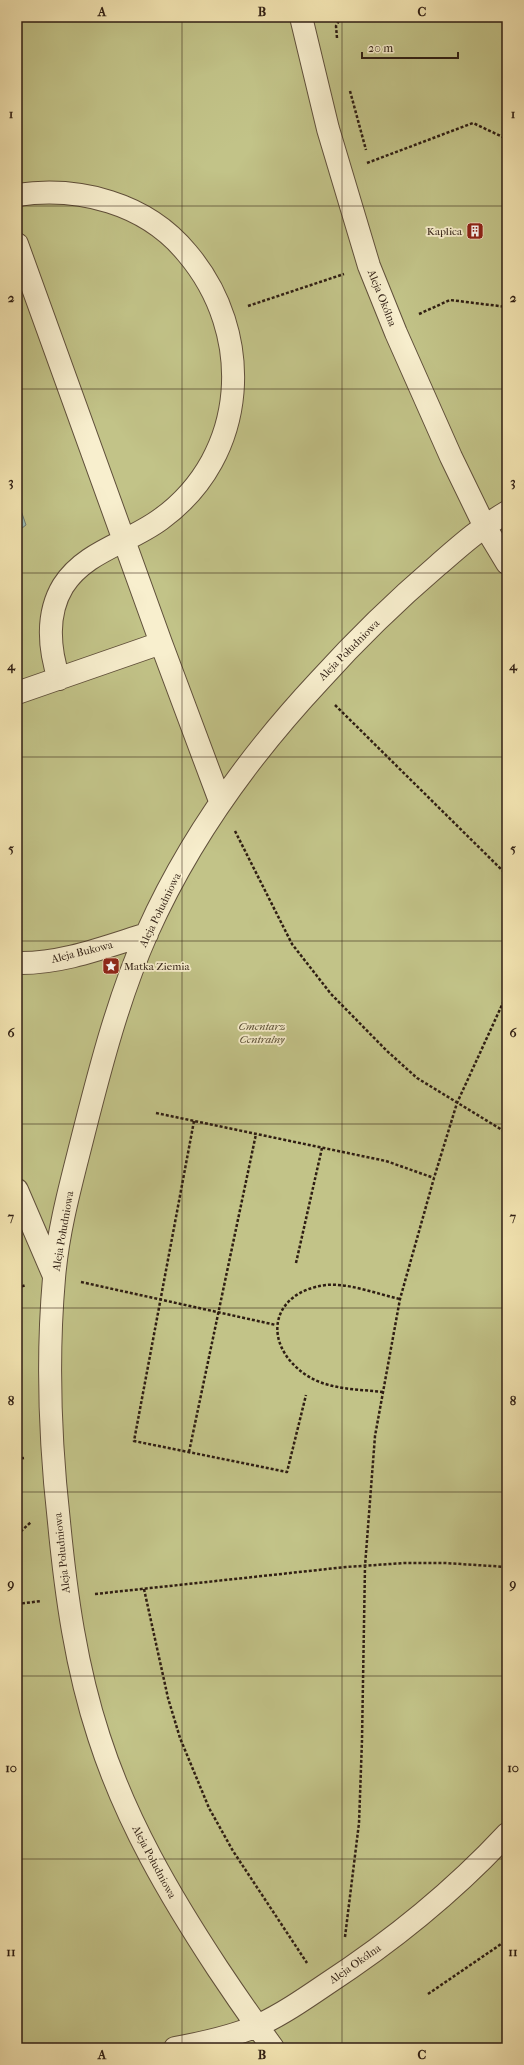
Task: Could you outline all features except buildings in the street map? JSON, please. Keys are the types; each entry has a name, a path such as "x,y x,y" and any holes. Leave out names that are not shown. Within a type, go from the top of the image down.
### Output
{"street":[{"name":"Aleja Okólna","path":"301,17 315,80 340,173 369,266 432,415 484,525 507,563"},
{"path":"17,195 48,192 93,197 122,206 149,220 173,238 194,261 211,286 224,314 231,343 234,382 228,419 218,448 203,474 184,498 162,519 124,541 101,552 84,563 72,574 57,598 53,611 51,640 52,652 59,679"},
{"path":"17,244 161,643 220,801"},
{"name":"Aleja Południowa","path":"273,2048 256,2026 182,1915 143,1843 118,1788 98,1735 83,1680 67,1597 56,1490 52,1423 51,1348 54,1276 68,1196 92,1101 112,1032 147,934 172,882 220,801 259,749 315,685 364,634 421,580 484,525 507,512"},
{"path":"17,693 161,643"},
{"name":"Aleja Bukowa","path":"17,963 55,960 92,951 147,934"},
{"path":"17,1190 54,1276"},
{"name":"Aleja Okólna","path":"175,2048 204,2043 256,2026 282,2013 332,1981 422,1915 507,1834"}],"path":[{"path":"338,45 336,26 341,17"},
{"path":"349,89 369,162"},
{"path":"340,173 473,123 507,139"},
{"path":"273,298 369,266"},
{"path":"393,325 450,300 507,307"},
{"path":"315,685 507,875"},
{"path":"220,801 278,919 292,944 310,970 331,994 387,1051 417,1078 507,1133"},
{"path":"332,1981 359,1823 365,1566 371,1476 383,1392 400,1299 457,1103 507,994"},
{"path":"156,1113 386,1161 434,1178"},
{"path":"194,1122 134,1441 287,1472 306,1395"},
{"path":"189,1452 256,1134"},
{"path":"296,1263 322,1148"},
{"path":"54,1276 276,1325"},
{"path":"383,1392 326,1385 306,1375 296,1367 283,1351 277,1334 276,1325 279,1316 292,1300 303,1292 314,1287 341,1286 400,1299"},
{"path":"17,1604 67,1597 365,1566 445,1562 507,1567"},
{"path":"144,1589 168,1698 180,1738 209,1808 233,1851 332,1981"},
{"path":"428,1994 507,1940"}],"green space":[{"name":"Cmentarz Centralny","path":"17,17 507,17 507,2048 17,2048"}],"water":[{"path":"17,499 26,525 17,532"}],"place":[{"name":"Kaplica","path":"475,231"},
{"name":"Matka Ziemia","path":"111,966"}]}
